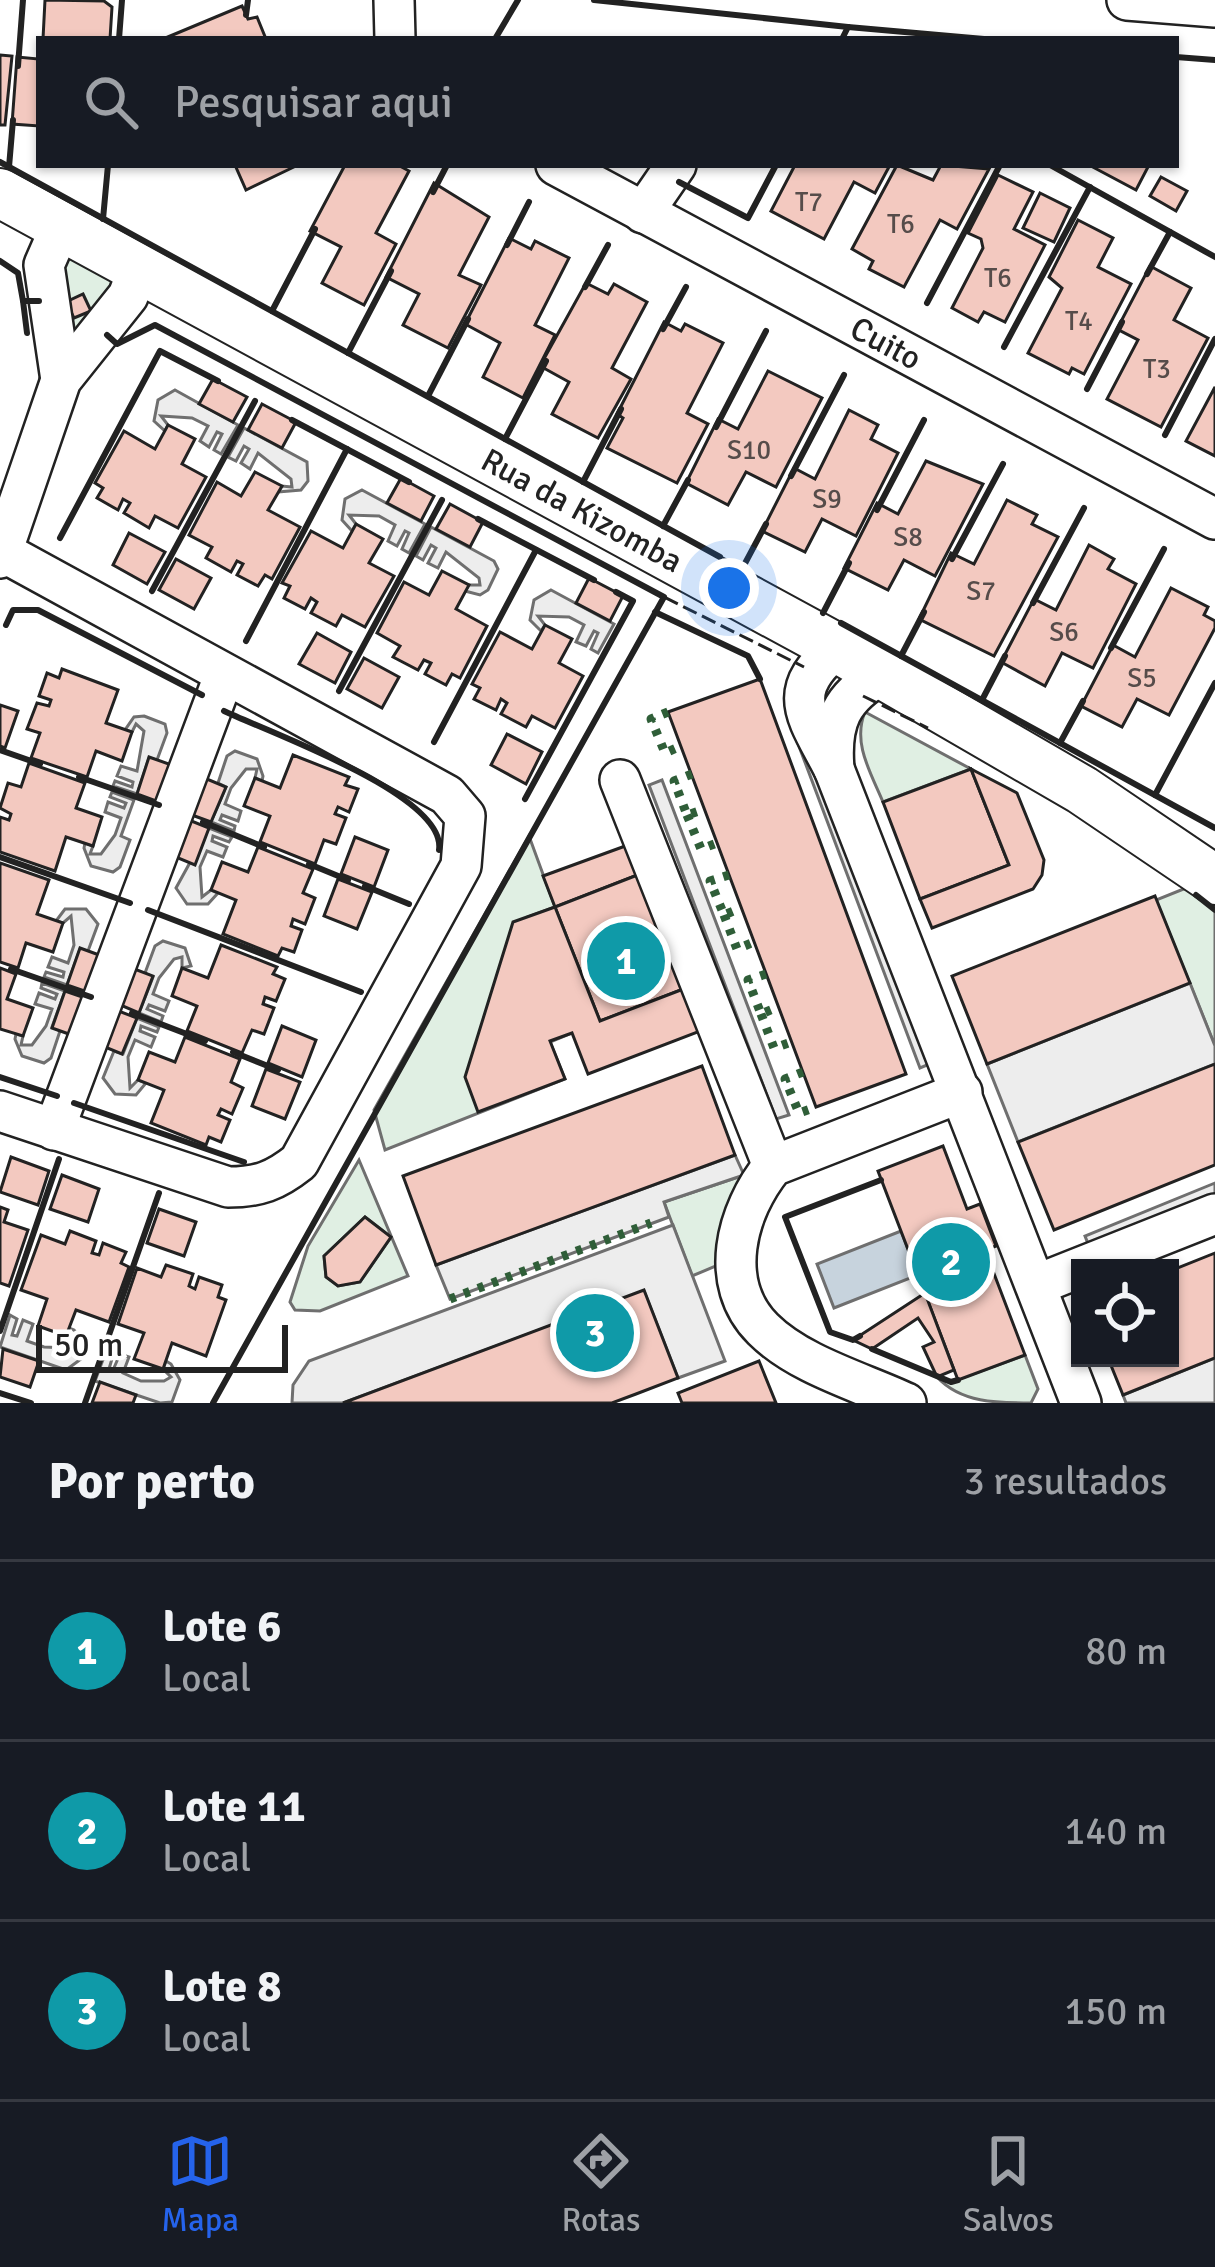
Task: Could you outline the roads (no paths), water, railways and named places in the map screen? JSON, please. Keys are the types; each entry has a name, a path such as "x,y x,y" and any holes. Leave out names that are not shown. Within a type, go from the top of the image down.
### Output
{"main road":[{"name":"Rua da Kizomba","path":"0,193 837,648 1082,790 1215,880"}],"street":[{"path":"394,0 394,36"},
{"path":"1127,0 1215,7"},
{"name":"Cuito","path":"561,168 1215,519"},
{"path":"643,213 674,168"},
{"path":"61,226 44,266 61,380"},
{"path":"0,1111 228,1186 258,1187 280,1177 299,1162 461,866 465,816 446,795 224,676 46,572 1,555 61,380 128,296 139,268"},
{"path":"837,648 815,665 805,683 802,707 834,769 1081,1403"},
{"path":"834,769 831,734 840,712 852,691 882,674"},
{"path":"54,1130 224,676"},
{"path":"620,780 773,1166"},
{"path":"1082,790 1215,859"},
{"path":"906,1403 763,1329 743,1299 736,1242 757,1186 773,1166 962,1092"},
{"path":"1036,1285 1215,1214"}],"place":[{"name":"Lote 6","path":"626,961"},
{"name":"Lote 11","path":"951,1262"},
{"name":"Lote 8","path":"595,1333"}]}
